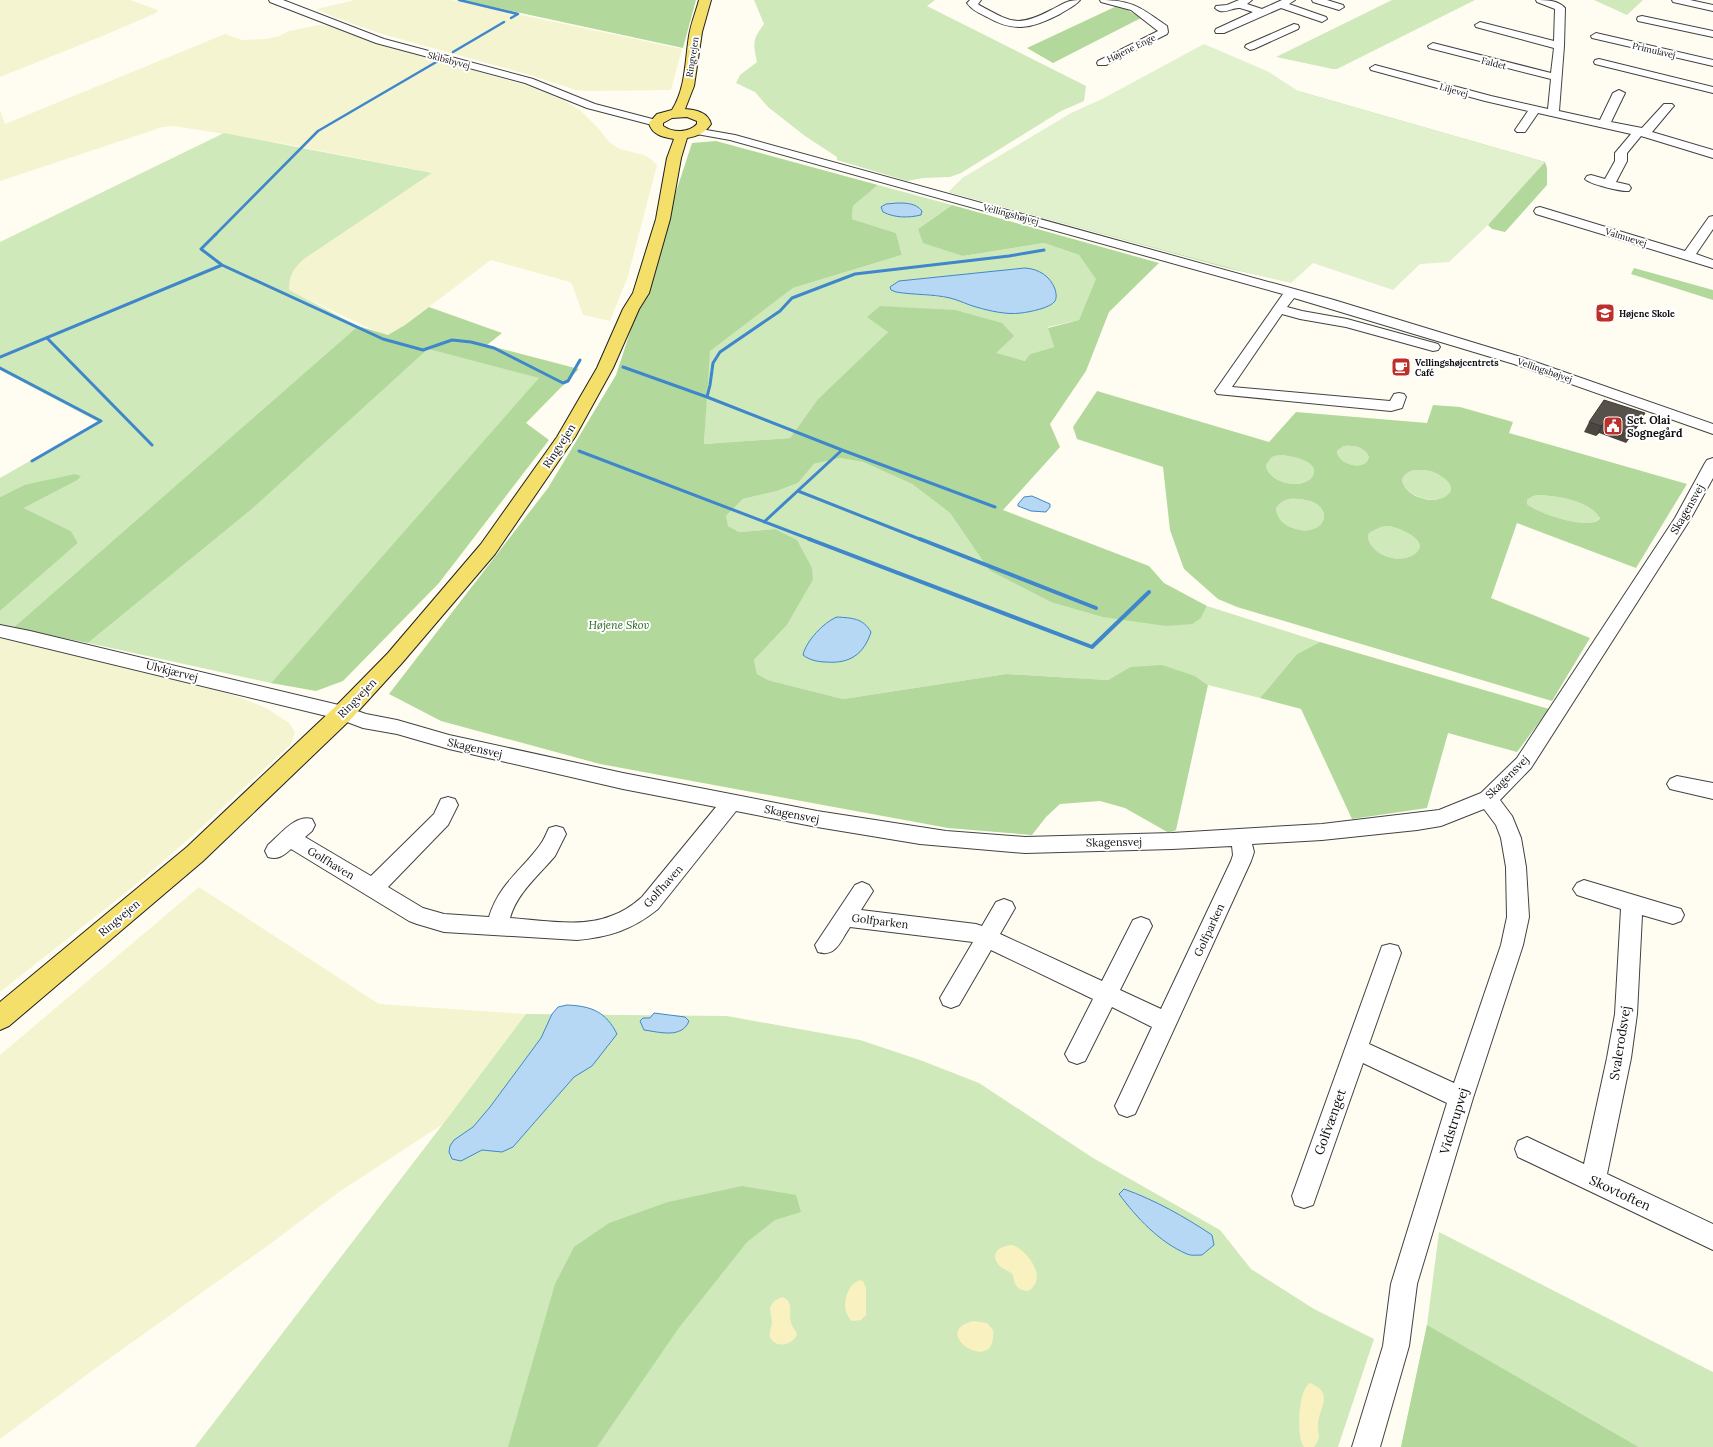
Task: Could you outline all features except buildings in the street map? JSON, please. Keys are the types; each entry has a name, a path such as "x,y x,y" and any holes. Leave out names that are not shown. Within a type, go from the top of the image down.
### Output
{"main road":[{"name":"Ringvejen","path":"676,113 681,107 686,93 695,35 705,0"},
{"name":"Ringvejen","path":"690,113 712,0"},
{"path":"676,113 690,113 703,119 688,131 659,130 657,128 659,120 676,113"},
{"name":"Ringvejen","path":"0,1018 195,854 343,713 395,658 452,592 518,508 566,437 605,368 631,310 641,293 663,219 674,158 688,131"}],"street":[{"name":"Skibsbyvej","path":"274,0 336,25 380,40 528,82 591,106 626,115 659,120"},
{"path":"976,0 972,3 975,8 1010,24 1021,25 1068,6 1075,0"},
{"name":"Højene Enge","path":"1102,62 1159,34 1162,32 1163,28 1134,8 1105,0"},
{"path":"1220,31 1290,0"},
{"path":"1317,0 1339,7"},
{"path":"1535,0 1529,3 1559,13"},
{"path":"1541,0 1560,8 1559,46 1553,114"},
{"path":"1677,0 1713,8"},
{"path":"1220,8 1229,8 1242,2 1262,12"},
{"path":"1280,4 1322,19"},
{"path":"1642,19 1713,34"},
{"path":"1242,21 1278,34"},
{"path":"1480,25 1559,46"},
{"path":"1250,47 1294,27"},
{"name":"Primulavej","path":"1596,36 1713,63"},
{"name":"Faldet","path":"1433,46 1494,63 1556,77"},
{"path":"1599,62 1713,90"},
{"name":"Liljevej","path":"1374,68 1534,110 1642,132 1713,154"},
{"path":"1604,124 1619,93"},
{"path":"1610,184 1621,161 1621,154 1668,106"},
{"path":"1521,130 1534,110"},
{"name":"Vellingshøjvej","path":"688,131 731,137 1329,303 1519,362 1713,429"},
{"path":"1591,180 1626,188"},
{"name":"Valmuevej","path":"1540,211 1713,264"},
{"path":"1688,256 1713,220"},
{"path":"1291,292 1222,391 1390,406 1396,405 1399,397"},
{"name":"Vellingshøjvej","path":"1329,303 1348,306 1466,338 1713,422"},
{"name":"Vellingshøjvej","path":"1279,309 1300,315 1354,324 1447,350 1510,371"},
{"name":"Skagensvej","path":"343,713 363,720 397,727 449,742 554,766 732,802 817,819 913,835 982,842 1025,844 1172,841 1358,829 1441,818 1488,799 1524,763 1683,518 1713,463"},
{"name":"Ulvkjærvej","path":"0,631 343,713"},
{"path":"1677,784 1713,791"},
{"name":"Vidstrupvej","path":"1366,1447 1396,1346 1404,1284 1461,1098 1512,945 1518,917 1516,867 1511,838 1505,822 1488,799"},
{"name":"Golfhaven","path":"290,838 417,915 430,920 444,923 577,931 599,929 616,924 635,915 650,903 732,802"},
{"path":"373,888 441,818 448,805"},
{"path":"497,926 504,903 513,890 548,850 556,834"},
{"name":"Golfparken","path":"1127,1106 1244,854 1240,837"},
{"path":"1584,889 1673,915"},
{"name":"Golfparken","path":"826,945 862,891"},
{"name":"Svalerodsvej","path":"1593,1180 1619,1058 1626,1014 1632,904"},
{"path":"950,998 1004,908"},
{"name":"Golfparken","path":"845,917 976,933 1166,1022"},
{"path":"1077,1054 1140,926"},
{"name":"Golfvænget","path":"1304,1196 1390,953"},
{"path":"1356,1049 1461,1098"},
{"name":"Skovtoften","path":"1527,1149 1713,1236"}],"green space":[{"path":"0,0 130,0 158,10 156,13 105,35 0,77"},
{"path":"355,0 452,0 682,49 671,90 576,90 530,75 382,34 334,17 317,9"},
{"path":"461,0 696,0 683,48"},
{"path":"754,0 935,0 927,6 1086,86 1084,101 1061,111 961,173 950,177 923,178 907,181 837,160 837,157 805,136 768,107 755,92 736,83 740,75 757,62 754,42 757,34 764,24"},
{"path":"1392,0 1475,0 1337,69 1276,57"},
{"path":"1594,0 1643,0 1627,15"},
{"path":"1119,5 1141,18 1053,63 1027,48"},
{"path":"319,25 329,26 371,41 528,86 563,100 581,111 609,142 620,149 644,155 657,165 628,276 610,321 583,315 570,282 491,260 405,325 388,335 382,334 288,290 288,280 295,267 304,259 432,173 291,145 174,126 163,127 0,181 0,110 5,124 225,34 242,40 266,39 279,36 289,31"},
{"path":"1204,44 1269,72 1298,91 1545,162 1488,225 1449,262 1420,264 1393,290 1313,263 1291,283 1241,271 949,192 964,177 1071,113 1102,99"},
{"path":"1298,91 1545,162 1547,168 1547,185 1505,232 1492,229 1488,225 1528,166 1302,98 1284,281 1227,268 949,192 964,177 1077,214"},
{"path":"224,133 432,173 304,259 292,273 289,290 358,326 13,628 0,625 0,611 78,543 71,531 24,508 76,481 24,485 0,497 0,478 98,422 0,370 0,242"},
{"name":"Højene Skov","path":"716,141 878,185 853,206 852,219 896,233 902,255 793,288 710,351 704,444 790,438 818,399 888,332 867,317 880,306 955,310 1002,323 1014,336 996,353 1025,361 1030,354 1054,347 1048,328 1079,320 1096,279 1079,255 1044,243 963,256 923,243 918,229 952,205 1159,263 1109,312 1086,371 1050,424 1060,447 1003,510 1149,566 1164,583 1207,606 1201,618 1192,624 1166,626 1103,617 1051,602 989,570 950,513 912,484 863,462 840,458 814,464 798,483 777,491 743,499 726,516 728,526 739,532 775,529 797,540 812,568 813,580 787,625 754,660 757,674 768,680 843,699 1006,674 1108,680 1130,667 1162,665 1195,676 1208,685 1176,830 1169,833 1125,808 1100,801 1060,804 1046,817 1032,835 948,828 600,764 441,721 389,694 548,488 616,375 692,143"},
{"path":"878,185 952,205 918,229 963,256 1044,243 1079,255 1097,279 1079,320 1048,327 1054,347 1030,354 1026,361 888,332 818,399 790,438 704,444 709,351 793,288 902,255 896,233 852,219 853,206","holes":["1041,272 1005,313 977,307 951,298 896,292"]},
{"path":"1634,268 1713,290 1713,300 1631,274"},
{"path":"429,307 502,333 487,345 579,369 526,423 549,440 439,583 343,681 316,691 271,683 539,378 428,349 252,509 88,643 13,628 358,326 388,335 405,325"},
{"path":"428,349 540,378 271,683 88,643 252,509"},
{"path":"1097,391 1269,442 1296,412 1427,423 1433,405 1460,407 1513,422 1509,433 1687,484 1636,568 1517,523 1491,598 1590,638 1552,701 1237,607 1218,599 1184,569 1170,530 1163,467 1077,439 1073,427","holes":["1344,446 1355,446 1365,451 1369,457 1367,462 1353,465 1342,460 1339,457 1337,452","1283,455 1309,463 1313,467 1314,471 1312,477 1307,481 1293,484 1278,480 1272,476 1266,465 1272,457","1414,470 1426,470 1438,474 1450,484 1450,492 1440,499 1434,500 1420,498 1408,491 1404,486 1402,480 1405,475","1540,495 1573,500 1589,507 1600,518 1595,522 1586,523 1564,520 1541,512 1527,504 1527,500 1533,496","1289,499 1306,500 1317,505 1323,511 1324,518 1320,525 1313,529 1302,530 1288,526 1278,517 1276,509","1381,527 1394,527 1413,536 1420,545 1418,550 1407,558 1393,558 1374,549 1368,537 1369,533"]},
{"path":"1344,446 1355,446 1365,451 1369,457 1367,462 1353,465 1342,460 1337,452"},
{"path":"1279,455 1290,456 1309,463 1313,467 1314,471 1312,477 1307,481 1293,484 1278,480 1272,476 1266,465 1272,457"},
{"path":"840,458 863,462 912,484 950,513 989,570 1201,618 1207,606 1320,642 1297,654 1260,698 1208,685 1195,676 1130,667 1108,680 1006,674 843,699 768,680 757,674 754,660 787,625 813,580 775,529 739,532 727,526 726,516 743,499 777,491 798,483 814,464"},
{"path":"1414,470 1430,471 1443,477 1450,484 1450,492 1440,499 1434,500 1420,497 1408,491 1402,480 1406,474"},
{"path":"75,474 81,476 76,481 24,508 71,531 78,543 0,611 0,497 24,485"},
{"path":"1540,495 1573,500 1589,507 1600,517 1595,521 1587,523 1564,520 1542,512 1527,504 1527,500 1533,496"},
{"path":"1289,499 1306,500 1317,505 1323,511 1324,518 1320,525 1313,529 1302,530 1283,523 1278,517 1276,509 1281,502"},
{"path":"1389,526 1413,536 1418,541 1420,545 1418,550 1413,555 1407,558 1393,558 1374,549 1368,537 1369,533 1381,527"},
{"path":"0,637 209,688 242,698 268,709 289,723 295,732 291,744 192,836 134,886 0,992"},
{"path":"1320,642 1549,709 1517,752 1448,733 1427,808 1352,819 1301,709 1260,698 1297,654"},
{"path":"199,887 379,1004 526,1014 443,1124 339,1192 270,1244 89,1373 0,1439 0,1055"},
{"path":"526,1014 727,1016 860,1040 920,1060 979,1083 1093,1158 1220,1230 1251,1269 1314,1309 1374,1339 1338,1447 195,1447"},
{"path":"742,1186 796,1195 801,1212 775,1220 747,1242 678,1329 597,1447 508,1447 555,1284 574,1247 609,1223 668,1202"},
{"path":"1439,1232 1713,1372 1713,1447 1639,1447 1561,1402 1401,1447 1427,1325"},
{"path":"1427,1325 1639,1447 1401,1447"}],"sand":[{"path":"1013,1245 1025,1253 1034,1266 1037,1280 1034,1286 1028,1291 1021,1290 1015,1284 1013,1275 999,1266 996,1260 995,1256 998,1250 1005,1246"},
{"path":"860,1280 863,1281 866,1288 866,1315 861,1320 852,1321 846,1311 846,1298 851,1287 855,1282"},
{"path":"782,1297 790,1304 790,1319 797,1334 789,1343 778,1344 770,1337 772,1323 770,1307 774,1301"},
{"path":"974,1321 987,1323 993,1330 992,1344 985,1351 977,1351 967,1348 960,1341 957,1334 961,1326"},
{"path":"1310,1383 1322,1391 1324,1401 1318,1423 1318,1440 1314,1447 1304,1447 1301,1442 1299,1424 1303,1394 1306,1387"}],"water":[{"path":"907,203 917,206 922,211 921,215 902,217 883,212 881,207 886,204"},
{"path":"1025,268 1035,270 1043,274 1053,284 1056,300 1049,306 1029,312 1004,313 973,306 944,297 896,292 891,290 890,287 899,281"},
{"path":"1032,496 1050,504 1050,507 1046,512 1031,511 1018,506 1024,497"},
{"path":"837,617 852,618 861,621 868,627 871,632 868,640 860,652 849,659 835,662 817,661 803,655 808,644 816,633 832,619"},
{"path":"567,1005 584,1007 603,1015 613,1026 617,1034 592,1066 574,1077 513,1147 502,1152 482,1150 461,1161 452,1159 449,1152 450,1146 454,1140 473,1127 490,1107 541,1038 552,1014 558,1007"},
{"path":"654,1013 685,1017 689,1021 686,1027 676,1032 663,1033 644,1030 640,1021 643,1018 650,1018"},
{"path":"1124,1189 1136,1193 1180,1215 1202,1228 1212,1235 1214,1245 1202,1255 1192,1255 1187,1254 1167,1243 1149,1228 1126,1203 1119,1194"}],"waterway":[{"path":"459,0 518,14 511,18"},
{"path":"453,52 504,22"},
{"path":"215,235 318,131 438,61"},
{"path":"215,235 201,249 222,265"},
{"path":"707,397 713,363 720,352 780,311 792,298 855,274 1009,256 1044,250"},
{"path":"0,357 222,265"},
{"path":"222,265 383,339 423,350 452,340 471,342 494,348 563,383 568,381 580,360"},
{"path":"47,338 152,445"},
{"path":"623,367 707,397"},
{"path":"0,368 101,421 32,461"},
{"path":"707,397 842,450"},
{"path":"764,522 842,450"},
{"path":"842,450 995,507"},
{"path":"579,451 764,522"},
{"path":"798,491 922,540"},
{"path":"764,522 812,540"},
{"path":"809,539 1092,647 1149,592"},
{"path":"920,539 1096,608"}],"place":[{"name":"Højene Skole","path":"1605,313"},
{"name":"Vellingshøjcentrets Café","path":"1401,367"},
{"name":"Sct. Olai Sognegård","path":"1613,426"}]}
